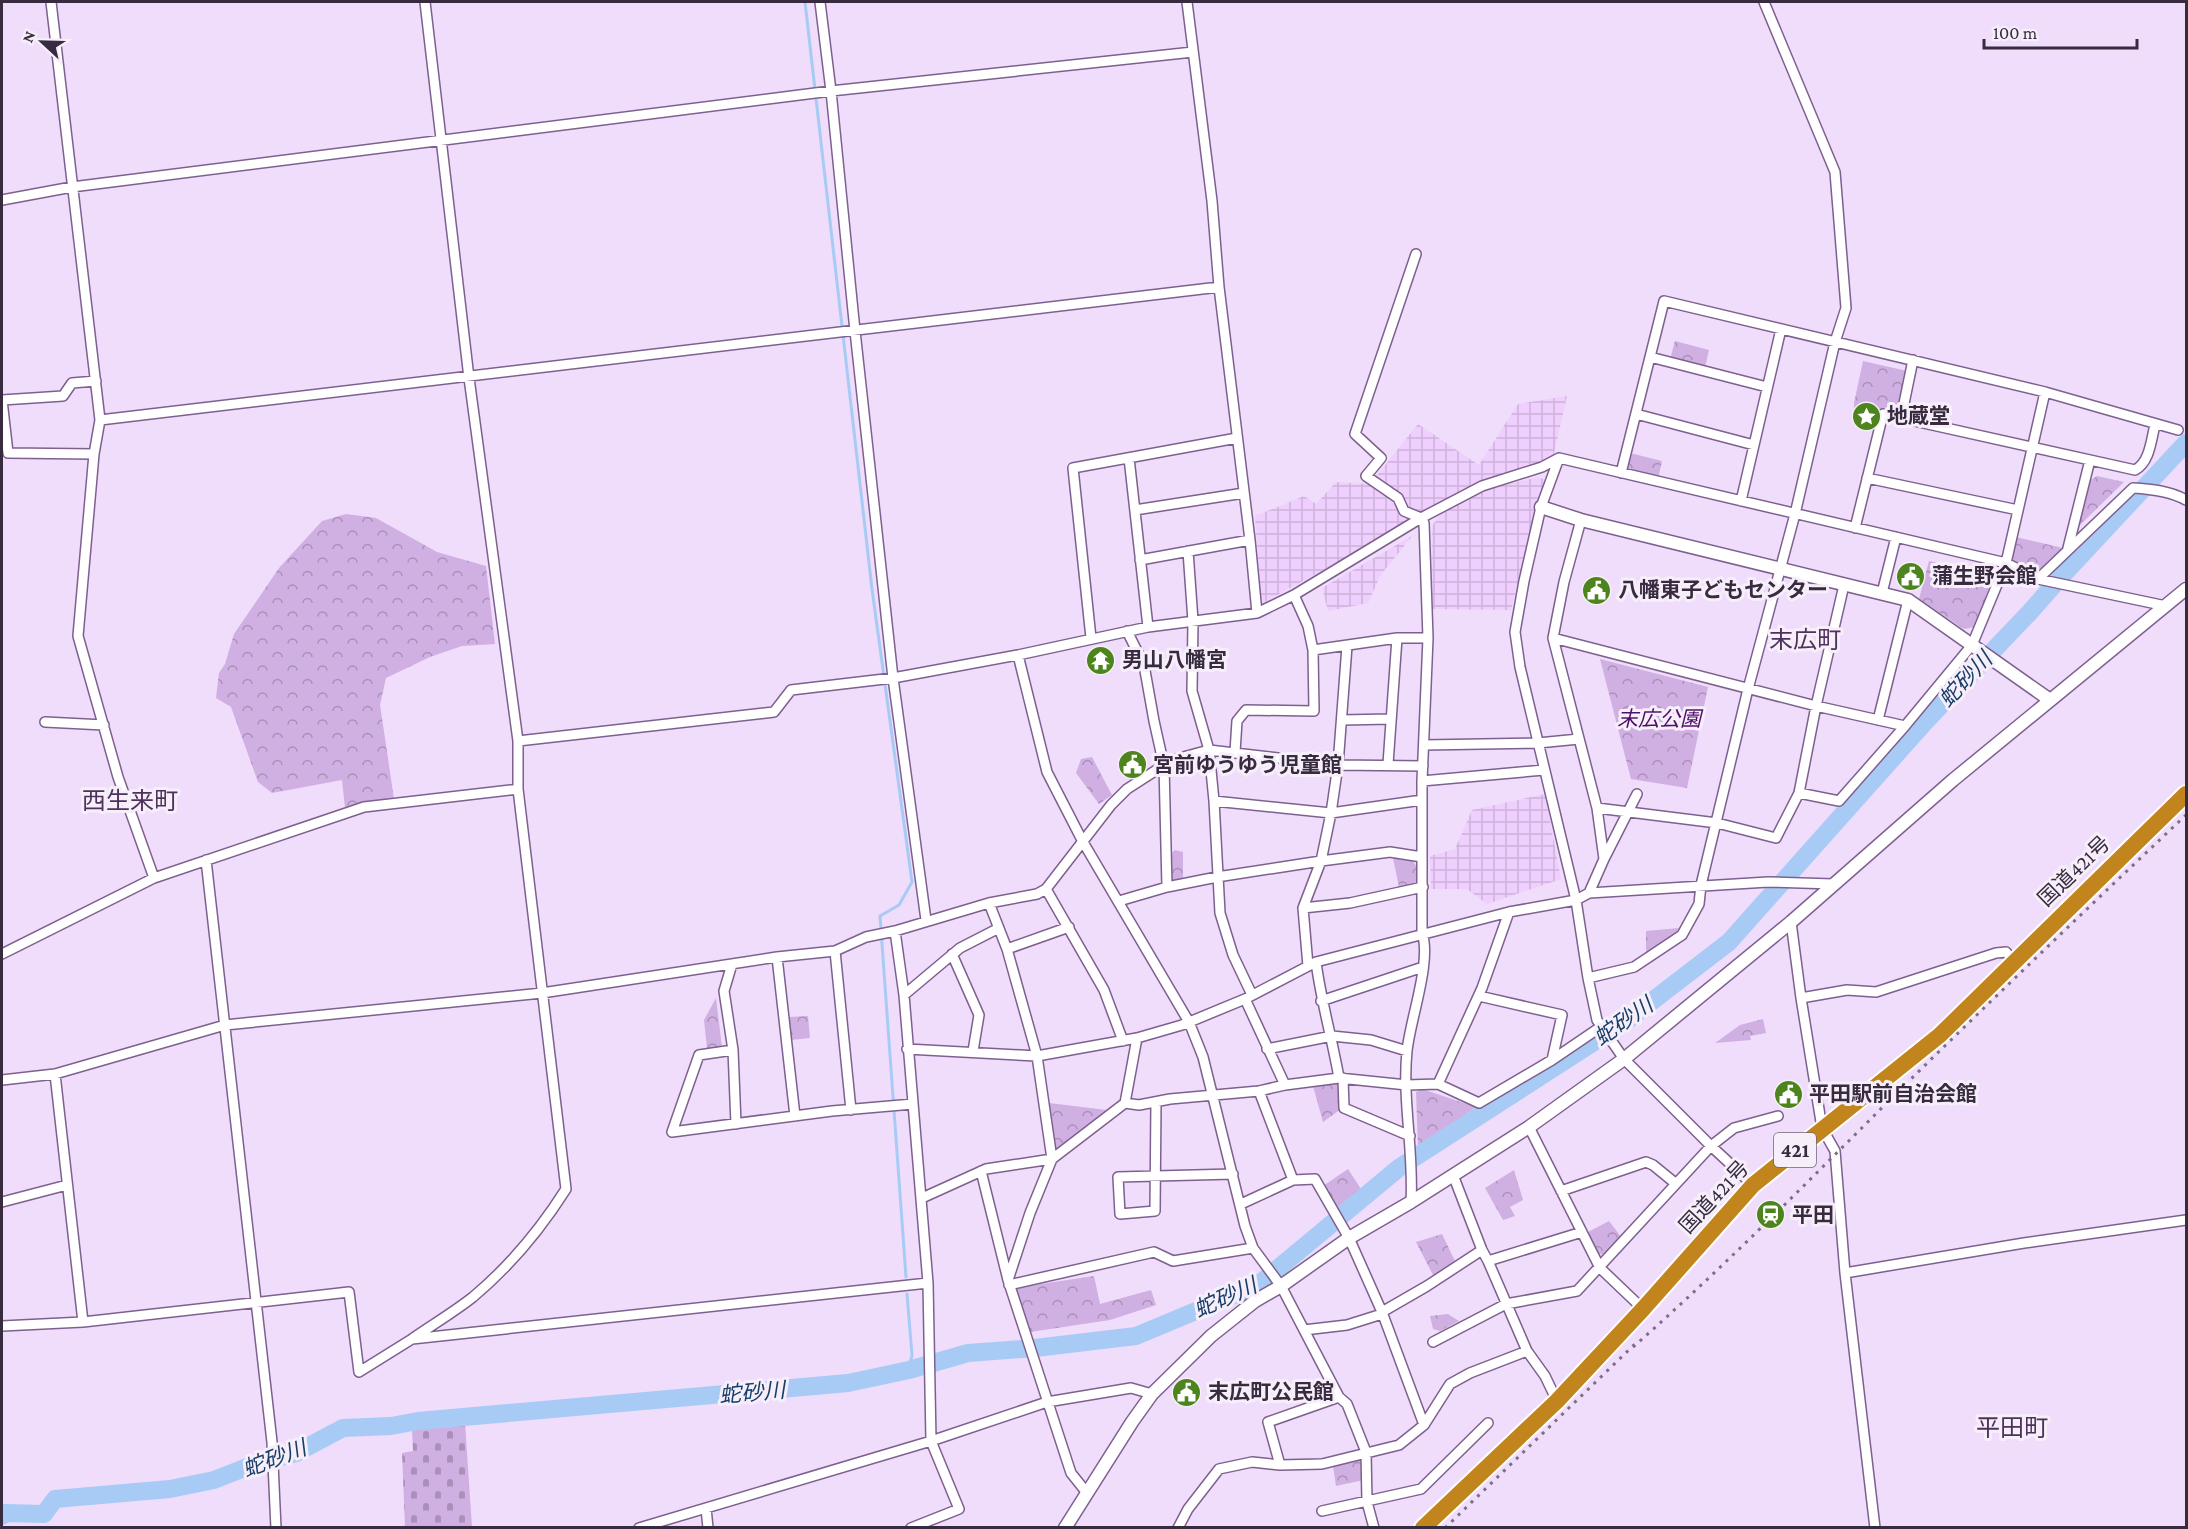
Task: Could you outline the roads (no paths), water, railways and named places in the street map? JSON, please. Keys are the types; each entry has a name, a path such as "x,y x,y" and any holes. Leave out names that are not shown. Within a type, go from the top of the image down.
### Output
{"highway":[{"name":"国道421号","path":"1423,1527 1557,1401 1643,1310 1753,1185 1940,1035 2187,794"}],"street":[{"path":"51,2 100,420 94,454 78,636 118,777 154,878"},
{"path":"2,1326 83,1322 349,1292 359,1372 472,1298 514,1259 544,1224 566,1190 518,789 518,741 469,378 426,2"},
{"path":"820,2 893,678 926,920"},
{"path":"1186,2 1212,201 1218,287 1257,613"},
{"path":"1588,978 1634,967 1682,935 1699,904 1701,885 1748,689 1795,514 1835,342 1846,308 1835,172 1764,2"},
{"path":"2,200 72,187 831,91 1193,52"},
{"path":"1411,1202 1407,1051 1423,967 1425,939 1422,933 1422,781 1428,638 1424,523 1421,518 1404,511 1398,498 1366,476 1381,458 1354,434 1416,254"},
{"path":"100,420 469,378 1218,287"},
{"path":"1621,472 1664,301 2045,392 2178,430"},
{"path":"1741,501 1781,329"},
{"path":"1650,357 1767,387"},
{"path":"1901,418 1913,360"},
{"path":"94,454 5,453 2,400 63,396 72,383 96,381"},
{"path":"1798,793 1839,801 1972,645 2006,563 2045,392"},
{"path":"1636,414 1754,446"},
{"path":"1855,528 1882,414 2135,470 2142,466 2146,458 2155,425"},
{"path":"1091,638 1073,468 1237,438"},
{"path":"1129,458 1148,627"},
{"path":"518,741 774,712 791,690 893,678 1080,643 1091,638 1148,627 1257,613 1294,595 1421,518 1482,486 1542,467 1559,458 2006,563 2038,579 2166,606"},
{"path":"1559,458 1541,507 1515,632 1520,667 1576,900 1597,1020 1624,1059 1753,1185"},
{"path":"2068,549 2090,460"},
{"path":"1867,478 2018,510"},
{"path":"2038,579 2133,488 2159,490 2187,500"},
{"path":"1135,510 1244,493"},
{"path":"1541,507 1581,520 1908,600 2050,700"},
{"path":"1581,520 1564,582 1553,638 1597,808 1604,859"},
{"path":"1882,593 1896,537"},
{"path":"1140,560 1250,540"},
{"path":"1188,551 1193,621 1192,691 1209,750 1220,913 1267,1049 1285,1085"},
{"path":"1597,808 1717,823 1776,838 1798,793 1844,585"},
{"path":"1065,1527 1152,1394 1211,1336 1255,1301 1281,1286 1349,1238 1411,1202 1529,1127 1624,1059 1791,922 1953,780 2186,592"},
{"path":"1234,752 1237,721 1246,710 1314,711 1312,650 1308,626 1294,595"},
{"path":"1878,720 1908,600"},
{"path":"1126,631 1144,665 1164,766 1167,887"},
{"path":"1312,650 1397,638 1428,638"},
{"path":"1388,764 1397,638"},
{"path":"1553,638 1748,689 1905,726"},
{"path":"1347,646 1338,765 1331,813 1321,861 1303,908 1312,964 1341,1078 1344,1108 1410,1137"},
{"path":"1018,655 1047,772 1083,842 1189,1022 1203,1056 1253,1248 1281,1286 1339,1397 1347,1404 1366,1452 1367,1502 1374,1527"},
{"path":"1342,720 1390,719"},
{"path":"45,722 104,725"},
{"path":"1424,745 1538,743 1579,739"},
{"path":"2,1080 55,1074 225,1025 542,993 777,957 835,951 866,937 895,931 926,920 989,903 1037,894 1046,889 1127,789 1172,760 1209,750 1338,765 1423,766"},
{"path":"1422,781 1545,770"},
{"path":"2,954 154,878 364,807 518,789"},
{"path":"1589,893 1637,794"},
{"path":"1214,801 1331,813 1422,800"},
{"path":"1119,901 1167,887 1217,877 1321,861 1390,852 1422,857"},
{"path":"206,860 257,1302 272,1450 276,1527"},
{"path":"907,1049 1036,1056 1137,1038 1189,1022 1248,997 1312,964 1422,933 1509,912 1576,900 1589,893 1768,882 1833,884"},
{"path":"1303,908 1350,903 1423,887"},
{"path":"1046,889 1104,990 1123,1041"},
{"path":"989,903 1007,949 1036,1056 1052,1159 1030,1213 1009,1282"},
{"path":"1438,1084 1479,996 1509,912"},
{"path":"1791,922 1822,1128 1834,1151 1845,1273 1875,1527"},
{"path":"1007,949 1069,927"},
{"path":"904,995 960,948 999,928"},
{"path":"895,931 904,995 922,1198 928,1283 931,1441 960,1509 911,1527"},
{"path":"835,951 851,1110"},
{"path":"1801,999 1847,990 1876,992 1996,952 2006,952 2016,963"},
{"path":"952,954 979,1015 973,1051"},
{"path":"777,957 795,1116"},
{"path":"732,964 724,991 733,1050 736,1124"},
{"path":"1321,1000 1423,967"},
{"path":"1479,996 1562,1015 1552,1060"},
{"path":"1125,1103 1139,1105 1258,1091 1341,1078 1407,1085 1438,1084 1479,1103 1604,1029"},
{"path":"1267,1049 1332,1036 1371,1040 1407,1051"},
{"path":"922,1198 981,1171 1052,1159 1125,1103 1137,1038"},
{"path":"733,1050 699,1055 672,1132 913,1104"},
{"path":"55,1074 83,1322"},
{"path":"1258,1091 1293,1180"},
{"path":"1156,1102 1155,1176 1155,1211 1120,1214 1118,1177 1155,1176 1233,1174"},
{"path":"1433,1342 1506,1304 1576,1291 1600,1268 1711,1146 1734,1128 1778,1116"},
{"path":"1529,1127 1600,1268 1643,1310"},
{"path":"1561,1191 1646,1162 1653,1164 1675,1184"},
{"path":"981,1171 1009,1282 1047,1402 1071,1473 1087,1493"},
{"path":"1453,1175 1482,1250 1527,1351 1545,1376 1557,1401"},
{"path":"1241,1204 1293,1180 1315,1179 1349,1238 1382,1313 1424,1425"},
{"path":"2,1202 67,1185"},
{"path":"1845,1273 2024,1242 2187,1220"},
{"path":"1488,1261 1582,1232"},
{"path":"1009,1282 1154,1252 1173,1262 1253,1248"},
{"path":"1304,1330 1347,1325 1382,1313 1482,1250"},
{"path":"412,1339 928,1283"},
{"path":"1178,1527 1188,1509 1219,1469 1252,1462 1281,1465 1322,1464 1399,1445 1424,1425 1450,1383 1527,1351"},
{"path":"639,1527 931,1441 1047,1402 1131,1388 1152,1394"},
{"path":"1281,1465 1268,1422 1339,1397"},
{"path":"1322,1511 1420,1489 1488,1423"},
{"path":"706,1508 708,1527"}],"waterway":[{"path":"805,2 872,589 912,882 899,905 880,916 906,1277"},
{"name":"蛇砂川","path":"2,1516 5,1513 44,1514 55,1499 170,1489 214,1480 257,1463 296,1453 343,1428 391,1426 418,1421 848,1383 909,1370 968,1353 1136,1336 1258,1285 1400,1167 1625,1022 1729,942 1925,722 2186,443"},
{"path":"907,1294 912,1355 909,1370"}],"railway":[{"path":"1633,1347 1741,1247 1948,1043 2186,815"},
{"path":"1445,1528 1637,1342"}],"place":[{"name":"地蔵堂","path":"1866,416"},
{"name":"蒲生野会館","path":"1911,576"},
{"name":"八幡東子どもセンター","path":"1597,590"},
{"name":"男山八幡宮","path":"1101,660"},
{"name":"宮前ゆうゆう児童館","path":"1132,765"},
{"name":"平田駅前自治会館","path":"1788,1094"},
{"name":"平田","path":"1771,1215"},
{"name":"末広町公民館","path":"1187,1392"}],"district":[{"name":"末広町","path":"1805,640"},
{"name":"西生来町","path":"130,801"},
{"name":"平田町","path":"2012,1428"}],"park label":[{"name":"末広公園","path":"1659,719"}]}
